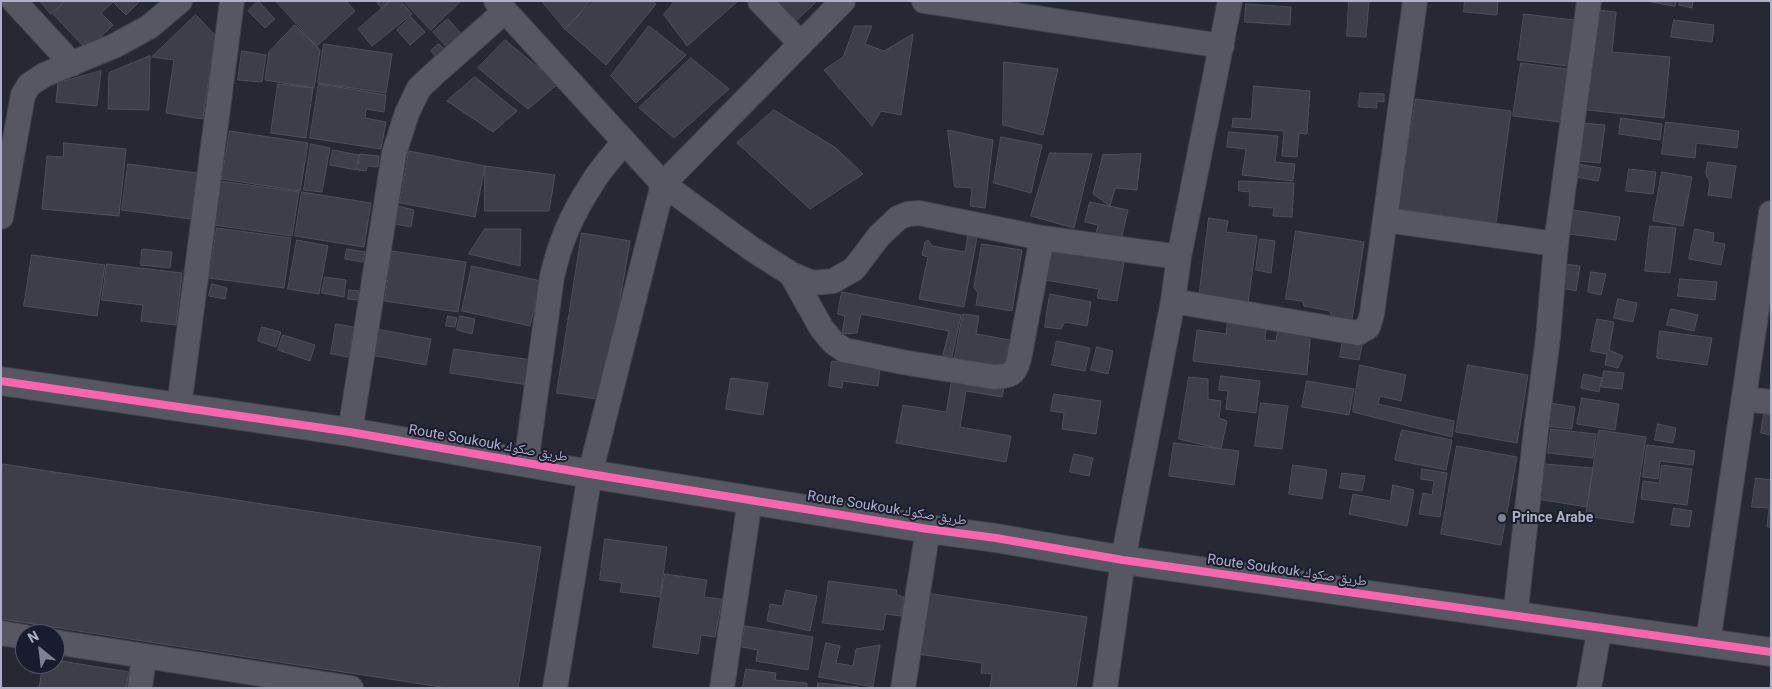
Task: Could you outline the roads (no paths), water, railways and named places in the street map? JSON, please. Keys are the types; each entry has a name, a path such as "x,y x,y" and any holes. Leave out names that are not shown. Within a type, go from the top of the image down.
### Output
{"street":[{"path":"14,1 72,64"},
{"path":"1,217 22,95 29,85 44,75 114,46 149,26 180,1"},
{"path":"179,406 232,1"},
{"path":"760,1 801,44"},
{"path":"555,688 590,474 663,184 843,1"},
{"path":"924,1 1222,46"},
{"path":"1105,688 1123,560 1173,301 1179,257 1230,1"},
{"path":"1173,301 1358,333 1368,327 1372,314 1415,1"},
{"path":"1515,617 1548,338 1556,244 1588,1"},
{"path":"350,432 394,154 407,113 419,88 501,6 663,184 752,249 791,274 813,283 832,281 854,269 879,236 898,218 908,214 919,213 1042,238 1179,257"},
{"path":"526,463 557,253 569,224 591,183 624,142"},
{"path":"1708,642 1770,218"},
{"path":"1385,220 1556,244"},
{"path":"791,274 822,329 833,342 844,350 902,362 994,377 1007,376 1016,369 1019,359 1042,238"},
{"name":"Route Soukouk طريق صكوك","path":"1,381 350,432 590,474 1123,560 1771,652"},
{"path":"1744,399 1771,402"},
{"path":"722,688 750,500"},
{"path":"903,688 928,529"},
{"path":"1589,688 1600,627"},
{"path":"1,633 15,635"},
{"path":"65,644 344,687"},
{"path":"140,688 144,657"}],"place":[{"name":"Prince Arabe","path":"1502,518"}]}
